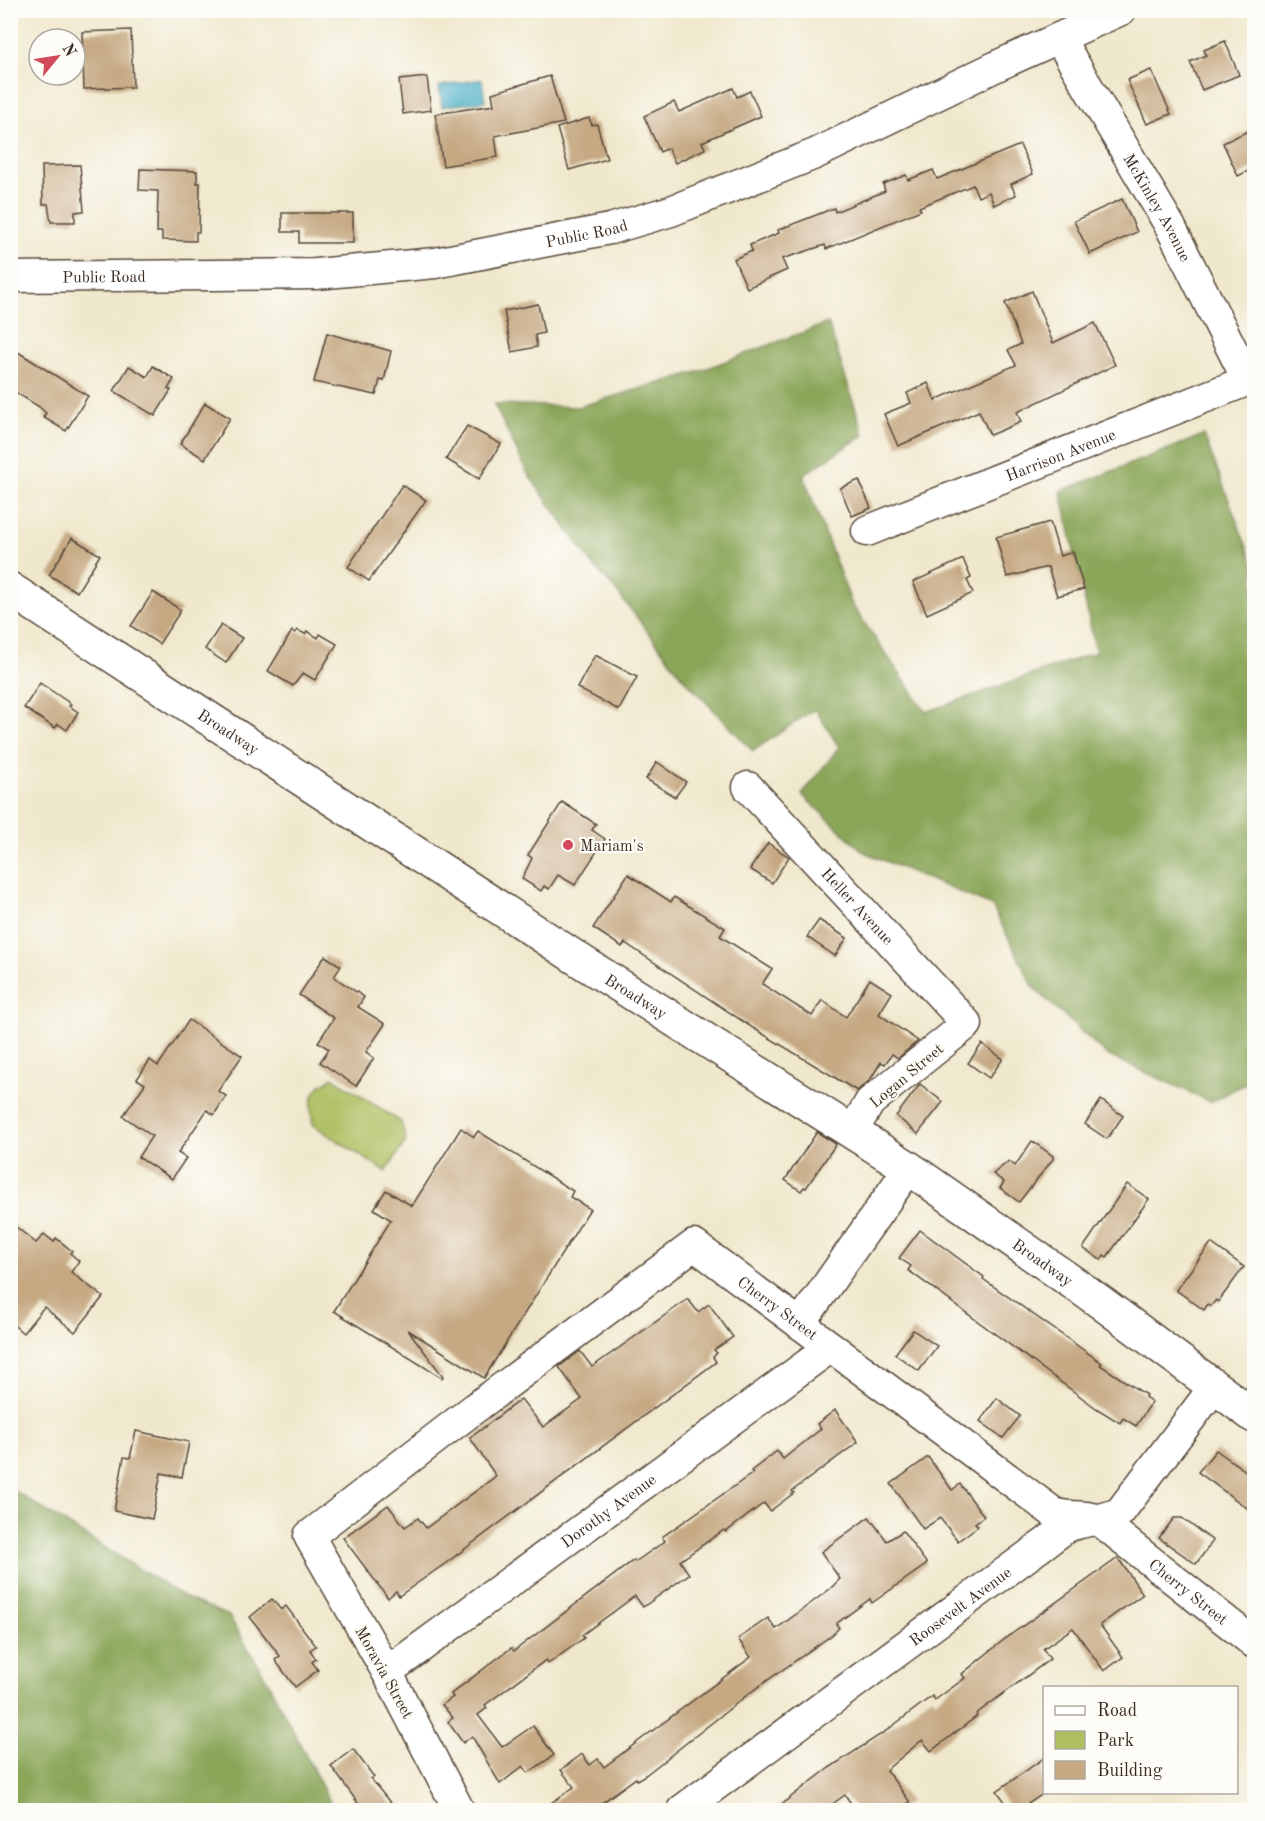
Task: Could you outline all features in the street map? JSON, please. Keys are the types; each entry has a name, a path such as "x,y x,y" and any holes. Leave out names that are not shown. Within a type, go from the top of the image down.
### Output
{"main road":[{"name":"Broadway","path":"10,589 526,926 909,1168 1254,1416"}],"street":[{"name":"Public Road","path":"10,277 316,274 458,259 610,229 671,211 815,154 1121,10"},
{"name":"McKinley Avenue","path":"1059,38 1170,226 1251,380"},
{"name":"Harrison Avenue","path":"867,531 1251,380"},
{"name":"Heller Avenue","path":"748,788 967,1024"},
{"name":"Logan Street","path":"852,1132 870,1102 967,1024"},
{"path":"800,1324 909,1168"},
{"name":"Cherry Street","path":"309,1536 475,1408 694,1245 1054,1513 1065,1517 1089,1515 1100,1521 1254,1643"},
{"name":"Dorothy Avenue","path":"387,1672 831,1347"},
{"name":"Roosevelt Avenue","path":"682,1810 1068,1527 1079,1522 1100,1521 1120,1512 1215,1386"},
{"name":"Moravia Street","path":"309,1536 387,1672 459,1810"}],"green space":[{"path":"828,323 864,435 803,475 852,605 926,712 1096,652 1061,491 1204,435 1254,566 1254,1079 1211,1102 1107,1055 1034,988 992,906 864,852 802,795 839,747 815,709 753,751 684,679 615,589 592,564 528,474 494,404 578,407 697,372"},
{"path":"332,1077 401,1122 406,1141 386,1172 313,1125 311,1105 314,1095 320,1086"},
{"path":"11,1489 184,1597 229,1616 266,1678 334,1810 11,1810"}],"water":[{"path":"482,79 485,101 442,107 439,86"}],"building":[{"path":"131,30 133,87 84,89 87,87 87,32"},
{"path":"1225,41 1239,75 1202,90 1190,62 1206,55 1204,50"},
{"path":"1151,70 1171,114 1147,124 1127,80"},
{"path":"550,76 564,123 495,136 498,157 443,166 435,114 494,105 492,93"},
{"path":"427,77 431,110 403,114 399,80"},
{"path":"733,88 737,97 750,91 761,116 702,142 705,149 675,163 668,148 660,152 644,116 674,102 679,112"},
{"path":"589,118 592,125 597,124 607,159 569,170 557,128"},
{"path":"1254,128 1254,168 1238,176 1223,143"},
{"path":"1020,145 1033,174 1011,184 1016,195 994,205 989,192 978,197 973,185 919,207 921,210 826,249 825,245 782,259 787,270 747,288 734,259 752,251 750,245 779,233 778,230 834,208 835,212 885,191 883,184 906,175 908,180 933,170 937,179"},
{"path":"80,165 84,211 75,212 75,222 51,222 48,204 43,204 42,166"},
{"path":"140,169 197,171 197,183 200,183 199,232 196,232 196,241 162,240 162,232 157,232 158,191 139,190"},
{"path":"1122,199 1137,232 1090,254 1074,221"},
{"path":"282,213 353,213 353,243 299,243 299,232 282,232"},
{"path":"1032,291 1053,343 1095,323 1115,365 1017,412 1021,422 990,435 979,411 898,446 884,414 911,403 907,393 928,383 935,400 1016,365 1008,350 1021,344 1005,303"},
{"path":"538,304 544,333 535,335 537,347 512,352 504,311"},
{"path":"327,333 391,351 384,381 380,380 376,395 314,382"},
{"path":"10,347 88,396 66,431 43,417 46,413 38,406 10,389"},
{"path":"129,366 147,377 153,366 174,379 168,389 171,390 155,416 114,391"},
{"path":"205,403 230,418 205,459 180,444"},
{"path":"467,426 501,444 479,479 446,459"},
{"path":"859,480 871,508 852,516 840,488"},
{"path":"402,485 426,500 369,581 348,567"},
{"path":"1050,522 1060,556 1073,552 1084,589 1057,596 1048,567 1007,577 996,537"},
{"path":"72,538 100,555 77,592 49,575"},
{"path":"963,559 971,578 967,580 973,593 927,614 913,582"},
{"path":"153,592 181,610 159,644 131,626"},
{"path":"221,625 242,638 226,663 205,649"},
{"path":"297,630 305,634 307,631 318,638 320,634 337,644 315,680 303,673 293,686 268,671 292,631 295,633"},
{"path":"595,655 637,677 619,710 577,688"},
{"path":"40,683 71,704 69,706 78,712 67,730 58,724 55,728 24,708"},
{"path":"657,762 686,782 675,797 646,779"},
{"name":"Mariam's","path":"562,802 596,824 592,830 605,839 575,885 558,875 549,889 544,886 541,891 522,879 532,858 528,855"},
{"path":"768,843 789,857 772,883 750,869"},
{"path":"628,874 671,902 674,897 725,928 720,936 772,969 762,984 812,1016 822,1000 846,1017 870,979 892,993 879,1014 918,1041 898,1058 892,1054 885,1064 881,1062 870,1080 857,1091 753,1028 625,943 622,947 593,928"},
{"path":"819,920 847,938 835,956 807,937"},
{"path":"325,956 341,966 334,977 364,997 358,1007 385,1024 366,1052 374,1058 356,1086 320,1062 329,1049 318,1042 334,1018 299,995"},
{"path":"189,1020 242,1056 218,1091 226,1096 214,1115 207,1110 178,1153 186,1158 172,1179 138,1157 152,1136 123,1116 145,1084 137,1079 150,1060 158,1066"},
{"path":"982,1044 1003,1059 989,1078 968,1063"},
{"path":"920,1084 943,1102 918,1134 896,1116"},
{"path":"1101,1100 1123,1116 1107,1139 1085,1124"},
{"path":"461,1128 474,1137 478,1131 573,1191 570,1197 590,1209 484,1378 408,1330 443,1376 442,1378 334,1311 391,1220 374,1209 386,1190 412,1206"},
{"path":"817,1132 836,1144 806,1188 804,1187 801,1191 785,1180"},
{"path":"1032,1141 1053,1156 1053,1159 1019,1202 1000,1188 1004,1182 993,1174 1009,1161 1015,1166"},
{"path":"1127,1184 1149,1199 1107,1257 1104,1255 1101,1260 1083,1248"},
{"path":"10,1222 36,1243 44,1234 54,1242 56,1238 72,1251 70,1253 79,1261 71,1272 103,1297 75,1332 44,1307 23,1333 10,1322"},
{"path":"920,1230 984,1277 983,1279 1102,1363 1100,1365 1146,1395 1145,1397 1152,1402 1136,1426 1123,1418 1120,1423 1096,1408 908,1270 911,1266 899,1258"},
{"path":"1211,1243 1244,1267 1218,1302 1216,1300 1211,1306 1208,1304 1204,1310 1176,1290"},
{"path":"688,1299 698,1312 709,1304 733,1337 714,1350 717,1353 713,1357 716,1362 446,1563 399,1596 396,1591 388,1598 343,1538 388,1505 405,1527 418,1518 426,1528 496,1476 470,1438 521,1399 543,1427 582,1399 559,1367 580,1351 592,1367"},
{"path":"913,1330 937,1346 919,1371 895,1354"},
{"path":"997,1398 1020,1416 1003,1438 980,1421"},
{"path":"835,1410 858,1442 792,1491 794,1493 770,1511 764,1503 726,1532 724,1530 680,1561 689,1574 643,1607 635,1596 582,1635 584,1638 548,1664 546,1660 485,1705 487,1708 478,1715 502,1747 533,1726 554,1755 528,1773 523,1766 500,1784 472,1736 463,1743 448,1722 453,1718 442,1705 453,1697 451,1694 511,1648 514,1651 634,1560 635,1562 665,1541 662,1537 753,1473 751,1471 777,1451 783,1459 821,1429 817,1424"},
{"path":"136,1431 189,1442 182,1477 161,1473 152,1519 114,1511 124,1457 130,1458"},
{"path":"1216,1450 1254,1477 1254,1513 1198,1472"},
{"path":"928,1457 952,1490 960,1484 984,1516 975,1523 978,1526 958,1541 940,1518 923,1529 891,1484"},
{"path":"869,1517 887,1541 903,1531 927,1564 872,1603 870,1599 836,1624 839,1628 832,1635 751,1692 647,1774 637,1780 636,1778 592,1810 541,1810 574,1787 561,1770 582,1754 590,1765 598,1759 604,1767 751,1657 738,1639 768,1618 776,1629 830,1589 840,1579 821,1552"},
{"path":"1174,1518 1182,1518 1213,1541 1196,1564 1159,1538"},
{"path":"1118,1558 1143,1594 1100,1625 1123,1657 1104,1671 1073,1628 1043,1649 1050,1659 931,1751 922,1740 886,1770 910,1802 898,1810 856,1810 845,1795 824,1810 774,1810 829,1768 886,1731 932,1696 935,1700 965,1678 962,1674 1006,1638"},
{"path":"272,1599 281,1610 286,1606 316,1646 310,1650 316,1659 312,1662 318,1670 295,1687 275,1660 280,1656 250,1617"},
{"path":"353,1749 374,1777 371,1779 396,1810 363,1810 331,1766"},
{"path":"1043,1759 1043,1794 1019,1810 1011,1810 997,1791"}],"place":[{"name":"Mariam's","path":"568,845"}]}
